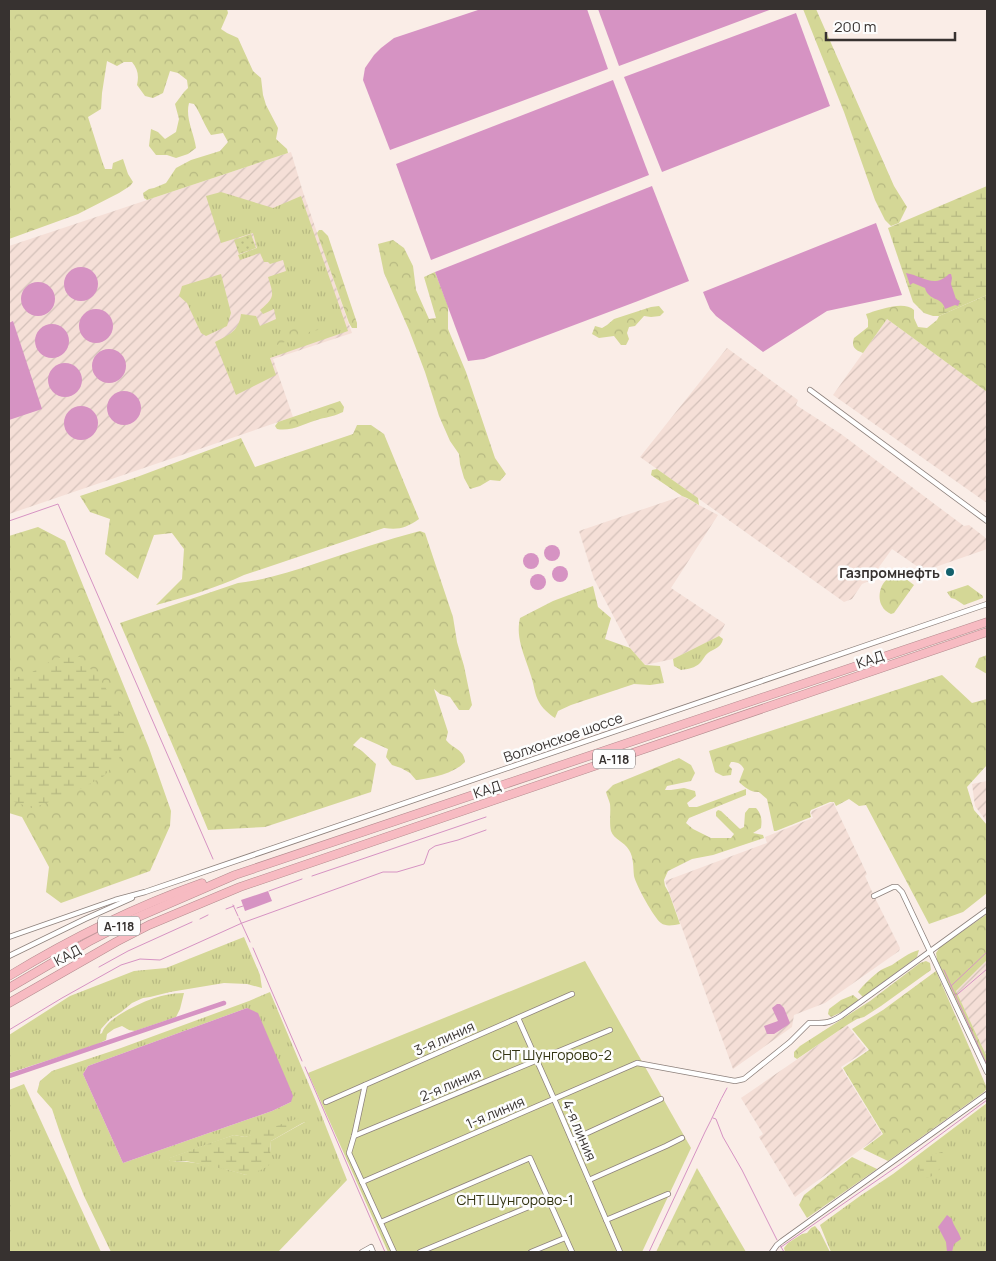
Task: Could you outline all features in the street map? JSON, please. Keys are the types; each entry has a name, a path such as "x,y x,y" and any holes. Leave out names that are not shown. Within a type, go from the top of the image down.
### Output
{"highway":[{"name":"КАД","path":"9,988 88,942 131,920 235,875 987,622"},
{"name":"КАД","path":"9,1005 38,985 108,946 149,926 240,887 987,632"},
{"path":"9,976 82,934 144,906 202,884 235,875"}],"street":[{"path":"810,390 987,521"},
{"name":"Волхонское шоссе","path":"9,937 987,604"},
{"path":"874,896 893,887 900,888 987,1072"},
{"name":"Волхонское шоссе","path":"9,956 85,918 145,892"},
{"path":"930,951 987,910"},
{"name":"1-я линия","path":"362,1182 637,1063 735,1081 744,1079 790,1042 809,1023 826,1024 831,1022 930,951"},
{"name":"3-я линия","path":"326,1102 572,994"},
{"name":"4-я линия","path":"518,1018 620,1252"},
{"name":"2-я линия","path":"354,1136 610,1030"},
{"path":"365,1085 349,1152 394,1252"},
{"path":"774,1251 782,1241 987,1094"},
{"path":"572,1140 661,1099"},
{"path":"589,1180 682,1138"},
{"path":"381,1222 530,1158 572,1252"},
{"path":"606,1220 668,1194"},
{"path":"420,1252 548,1199"},
{"path":"531,1252 565,1238"},
{"path":"362,1252 372,1250"}],"shaded area":[{"path":"481,9 587,9 608,69 390,150 363,80 365,68 374,55 394,38"},
{"path":"598,9 772,9 619,66"},
{"path":"796,13 830,106 662,172 624,77"},
{"path":"613,80 649,175 431,260 396,164"},
{"path":"291,152 352,333 273,359 293,417 9,514 9,246"},
{"path":"652,186 689,281 484,359 468,361 435,272"},
{"path":"876,223 902,295 827,311 763,352 716,316 710,309 703,292"},
{"path":"81,267 88,268 93,272 97,277 97,291 93,296 88,300 81,301 74,300 69,296 65,291 64,284 65,277 69,272 74,268"},
{"path":"906,273 933,281 938,281 951,274 951,284 956,299 960,301 958,306 955,305 945,309 941,302 929,295 925,288 913,283 910,285"},
{"path":"38,282 45,283 50,287 54,292 54,306 50,311 45,315 38,316 31,315 26,311 22,306 21,299 22,292 26,287 31,283"},
{"path":"96,309 103,310 108,314 112,319 112,333 108,338 103,342 96,343 89,342 84,338 80,333 79,326 80,319 84,314 89,310"},
{"path":"887,319 987,392 987,503 833,395"},
{"path":"13,321 42,409 9,420 9,323"},
{"path":"52,324 59,325 64,329 68,334 68,348 64,353 59,357 52,358 45,357 40,353 36,348 35,341 36,334 40,329 45,325"},
{"path":"727,348 798,400 796,405 841,434 964,526 969,525 987,539 987,549 924,571 892,549 869,581 862,584 852,599 844,602 640,457"},
{"path":"109,349 116,350 121,354 125,359 125,373 121,378 116,382 109,383 102,382 97,378 93,373 92,366 93,359 97,354 102,350"},
{"path":"65,363 72,364 77,368 81,373 81,387 77,392 72,396 65,397 58,396 53,392 49,387 48,380 49,373 53,368 58,364"},
{"path":"124,391 131,392 136,396 140,401 140,415 136,420 131,424 124,425 117,424 112,420 108,415 107,408 108,401 112,396 117,392"},
{"path":"81,406 88,407 93,411 97,416 97,430 93,435 88,439 81,440 74,439 69,435 65,430 64,423 65,416 69,411 74,407"},
{"path":"682,496 718,515 671,588 725,624 719,636 673,659 645,665 630,648 594,579 579,531"},
{"path":"552,545 560,553 552,561 544,553"},
{"path":"531,553 539,561 531,569 523,561"},
{"path":"560,566 568,574 560,582 552,574"},
{"path":"538,574 546,582 538,590 530,582"},
{"path":"987,781 987,822 975,806 972,784"},
{"path":"833,802 867,874 865,876 874,896 900,948 899,951 825,1003 794,1015 792,1027 733,1069 665,881 767,843 765,837 813,818 812,811"},
{"path":"268,891 272,901 245,911 241,900"},
{"path":"987,960 987,1057 956,991"},
{"path":"777,1004 784,1008 790,1023 774,1034 767,1034 764,1026 778,1021 772,1008"},
{"path":"247,1008 258,1013 293,1096 291,1102 272,1111 123,1163 83,1074 88,1066"},
{"path":"847,1025 867,1050 841,1067 882,1134 795,1197 759,1137 763,1134 741,1098"},
{"path":"947,1215 952,1219 961,1239 954,1244 952,1252 947,1252 946,1242 938,1227"}],"green space":[{"path":"9,9 227,9 228,13 221,29 238,38 253,71 261,78 266,105 278,128 276,139 287,149 288,153 147,200 144,198 143,193 166,183 176,168 191,160 220,151 228,142 223,133 211,135 194,104 189,103 189,120 196,148 188,154 176,158 167,155 156,155 149,146 151,129 158,132 165,139 176,132 179,119 175,104 188,88 187,80 178,73 170,71 163,93 153,98 145,96 137,85 138,73 132,62 124,62 117,66 107,61 101,109 88,117 105,169 112,169 113,163 123,159 133,182 119,193 78,214 9,239"},
{"path":"803,9 816,9 894,186 907,207 899,223 891,226 885,220 875,200 844,112"},
{"path":"987,186 987,295 939,316 924,313 913,302 888,228"},
{"path":"221,192 273,208 301,196 348,331 270,358 276,375 236,395 215,342 229,335 236,328 241,314 256,316 260,326 276,319 274,309 263,314 260,310 272,296 268,277 286,271 283,260 270,264 264,262 260,253 240,260 238,255 257,248 253,233 221,243 206,196"},
{"path":"319,230 322,230 328,236 357,323 357,328 352,328 349,323 317,233"},
{"path":"251,234 256,248 239,254 234,240"},
{"path":"393,240 404,248 413,266 416,290 429,319 436,318 424,277 435,272 448,306 448,329 466,372 495,458 506,474 500,481 490,480 470,489 464,478 459,454 450,441 439,416 409,330 384,273 378,244"},
{"path":"221,274 231,313 227,326 206,336 201,333 187,303 179,296 182,286"},
{"path":"987,295 987,392 887,319 863,353 853,346 854,338 868,327 866,314 891,307 910,307 914,310 914,318 918,327 927,328 939,316"},
{"path":"659,306 664,312 660,316 644,316 635,326 629,327 627,333 629,339 626,345 621,345 614,336 599,338 592,334 595,326 602,328 614,319"},
{"path":"305,323 319,326 318,330 309,332 308,335 300,338 275,344 276,337 283,337 285,331"},
{"path":"340,401 344,407 343,412 337,415 288,429 277,429 275,426 278,422"},
{"path":"357,425 371,425 384,434 419,519 402,528 384,528 244,575 201,592 156,605 182,579 184,549 172,533 154,535 138,579 105,554 110,519 90,512 80,496 241,438 255,467 353,434"},
{"path":"657,469 698,498 699,505 651,475 652,470"},
{"path":"38,527 65,541 149,748 171,811 170,826 150,871 61,903 46,892 49,867 22,817 9,813 9,536"},
{"path":"420,531 425,533 453,617 472,705 469,710 459,710 450,697 440,694 434,689 448,732 446,740 463,754 465,762 455,770 435,777 416,780 410,773 392,765 386,757 388,749 361,737 353,745 376,764 371,792 265,827 208,830 120,623 238,583 259,580 300,569"},
{"path":"899,577 906,579 914,585 894,613 891,614 886,611 880,602 880,590 887,580"},
{"path":"968,585 983,596 983,598 964,605 951,598 947,592"},
{"path":"593,586 598,607 611,618 605,639 630,648 645,665 660,666 664,683 650,685 634,684 571,705 558,711 555,718 548,713 536,696 520,641 520,618 553,601"},
{"path":"719,636 723,639 721,644 707,654 698,665 681,670 674,666 673,659"},
{"path":"987,655 987,674 975,667 979,658"},
{"path":"80,657 101,681 116,704 126,733 119,759 104,776 69,795 32,808 9,800 9,674 22,678 56,658"},
{"path":"942,675 972,703 987,699 987,765 967,787 974,810 987,825 987,893 963,912 929,924 866,805 859,806 849,799 836,806 834,802 830,802 811,810 811,817 774,831 767,799 759,792 751,791 739,782 744,769 742,765 731,762 729,766 732,769 731,775 723,776 715,772 709,751"},
{"path":"679,758 691,765 695,773 691,781 667,786 665,790 684,788 695,791 696,796 687,803 689,807 697,807 746,789 746,795 689,818 686,823 693,829 711,838 731,838 734,834 716,816 716,812 718,810 721,811 740,829 744,827 745,813 749,808 756,808 761,818 761,828 753,833 763,835 764,838 713,855 692,859 668,871 664,880 665,886 680,924 668,925 661,923 650,908 635,880 631,853 611,831 610,804 606,792 613,785"},
{"path":"987,914 987,960 956,991 987,1057 987,1065 937,960 936,953 940,947"},
{"path":"244,937 260,975 262,988 247,984 224,983 143,998 132,1003 110,1019 101,1029 100,1034 115,1018 137,1005 161,996 184,993 176,1017 135,1031 122,1026 107,1034 106,1040 91,1047 89,1046 9,1073 9,1035 70,996 134,971 166,968"},
{"path":"919,950 917,957 863,997 858,992 881,970 908,954"},
{"name":"СНТ Шунгорово-2","path":"585,961 691,1148 642,1252 388,1252 308,1073"},
{"path":"926,961 930,963 931,970 864,1017 847,1025 797,1059 794,1057 794,1052 800,1046 870,1001 920,963"},
{"path":"936,971 987,1088 888,1161 863,1149 883,1134 843,1068 869,1050 852,1029 883,1010"},
{"path":"270,992 347,1180 278,1252 111,1252 84,1196 52,1109 37,1092 40,1081 52,1071","holes":["247,1008 291,1102 272,1111 123,1163 83,1074 88,1066","305,1122 271,1141 270,1152 246,1175 210,1165 169,1160 170,1158 234,1135 245,1137"]},
{"path":"853,995 859,1000 846,1010 831,1017 828,1014 829,1009 841,1000"},
{"path":"24,1084 101,1252 9,1252 9,1090"},
{"path":"987,1103 987,1252 831,1252 820,1225 893,1174"},
{"path":"302,1117 306,1121 271,1141 270,1152 274,1162 261,1170 246,1175 186,1161 171,1162 169,1160 169,1158 234,1135 245,1137"},
{"path":"942,1152 945,1155 943,1164 936,1174 923,1178 918,1164 934,1154"},
{"path":"852,1157 877,1169 807,1218 799,1205 804,1195"},
{"path":"697,1168 746,1252 656,1252"},
{"path":"815,1226 830,1252 785,1252 784,1248 788,1243 807,1233"}],"waterway":[{"path":"9,521 58,504 213,859"},
{"path":"312,876 486,817"},
{"path":"9,1030 121,965 140,959 160,960 242,923 383,872 397,872 424,864 429,850 435,846 486,830"},
{"path":"269,891 302,879"},
{"path":"233,905 238,916"},
{"path":"226,909 234,906"},
{"path":"237,908 243,906"},
{"path":"200,919 208,915"},
{"path":"239,918 250,942"},
{"path":"99,967 128,951 192,922"},
{"path":"253,948 302,1061"},
{"path":"951,986 987,952"},
{"path":"955,996 987,969"},
{"path":"944,970 987,1065"},
{"path":"9,1076 224,1003"},
{"path":"305,1067 385,1252"},
{"path":"649,1252 727,1088"},
{"path":"781,1247 902,1163 987,1100"},
{"path":"713,1118 716,1119 723,1137 742,1170 777,1240"},
{"path":"780,1245 784,1252"}],"place":[{"name":"Газпромнефть","path":"950,572"}],"park label":[{"name":"СНТ Шунгорово-1","path":"515,1199"}]}
